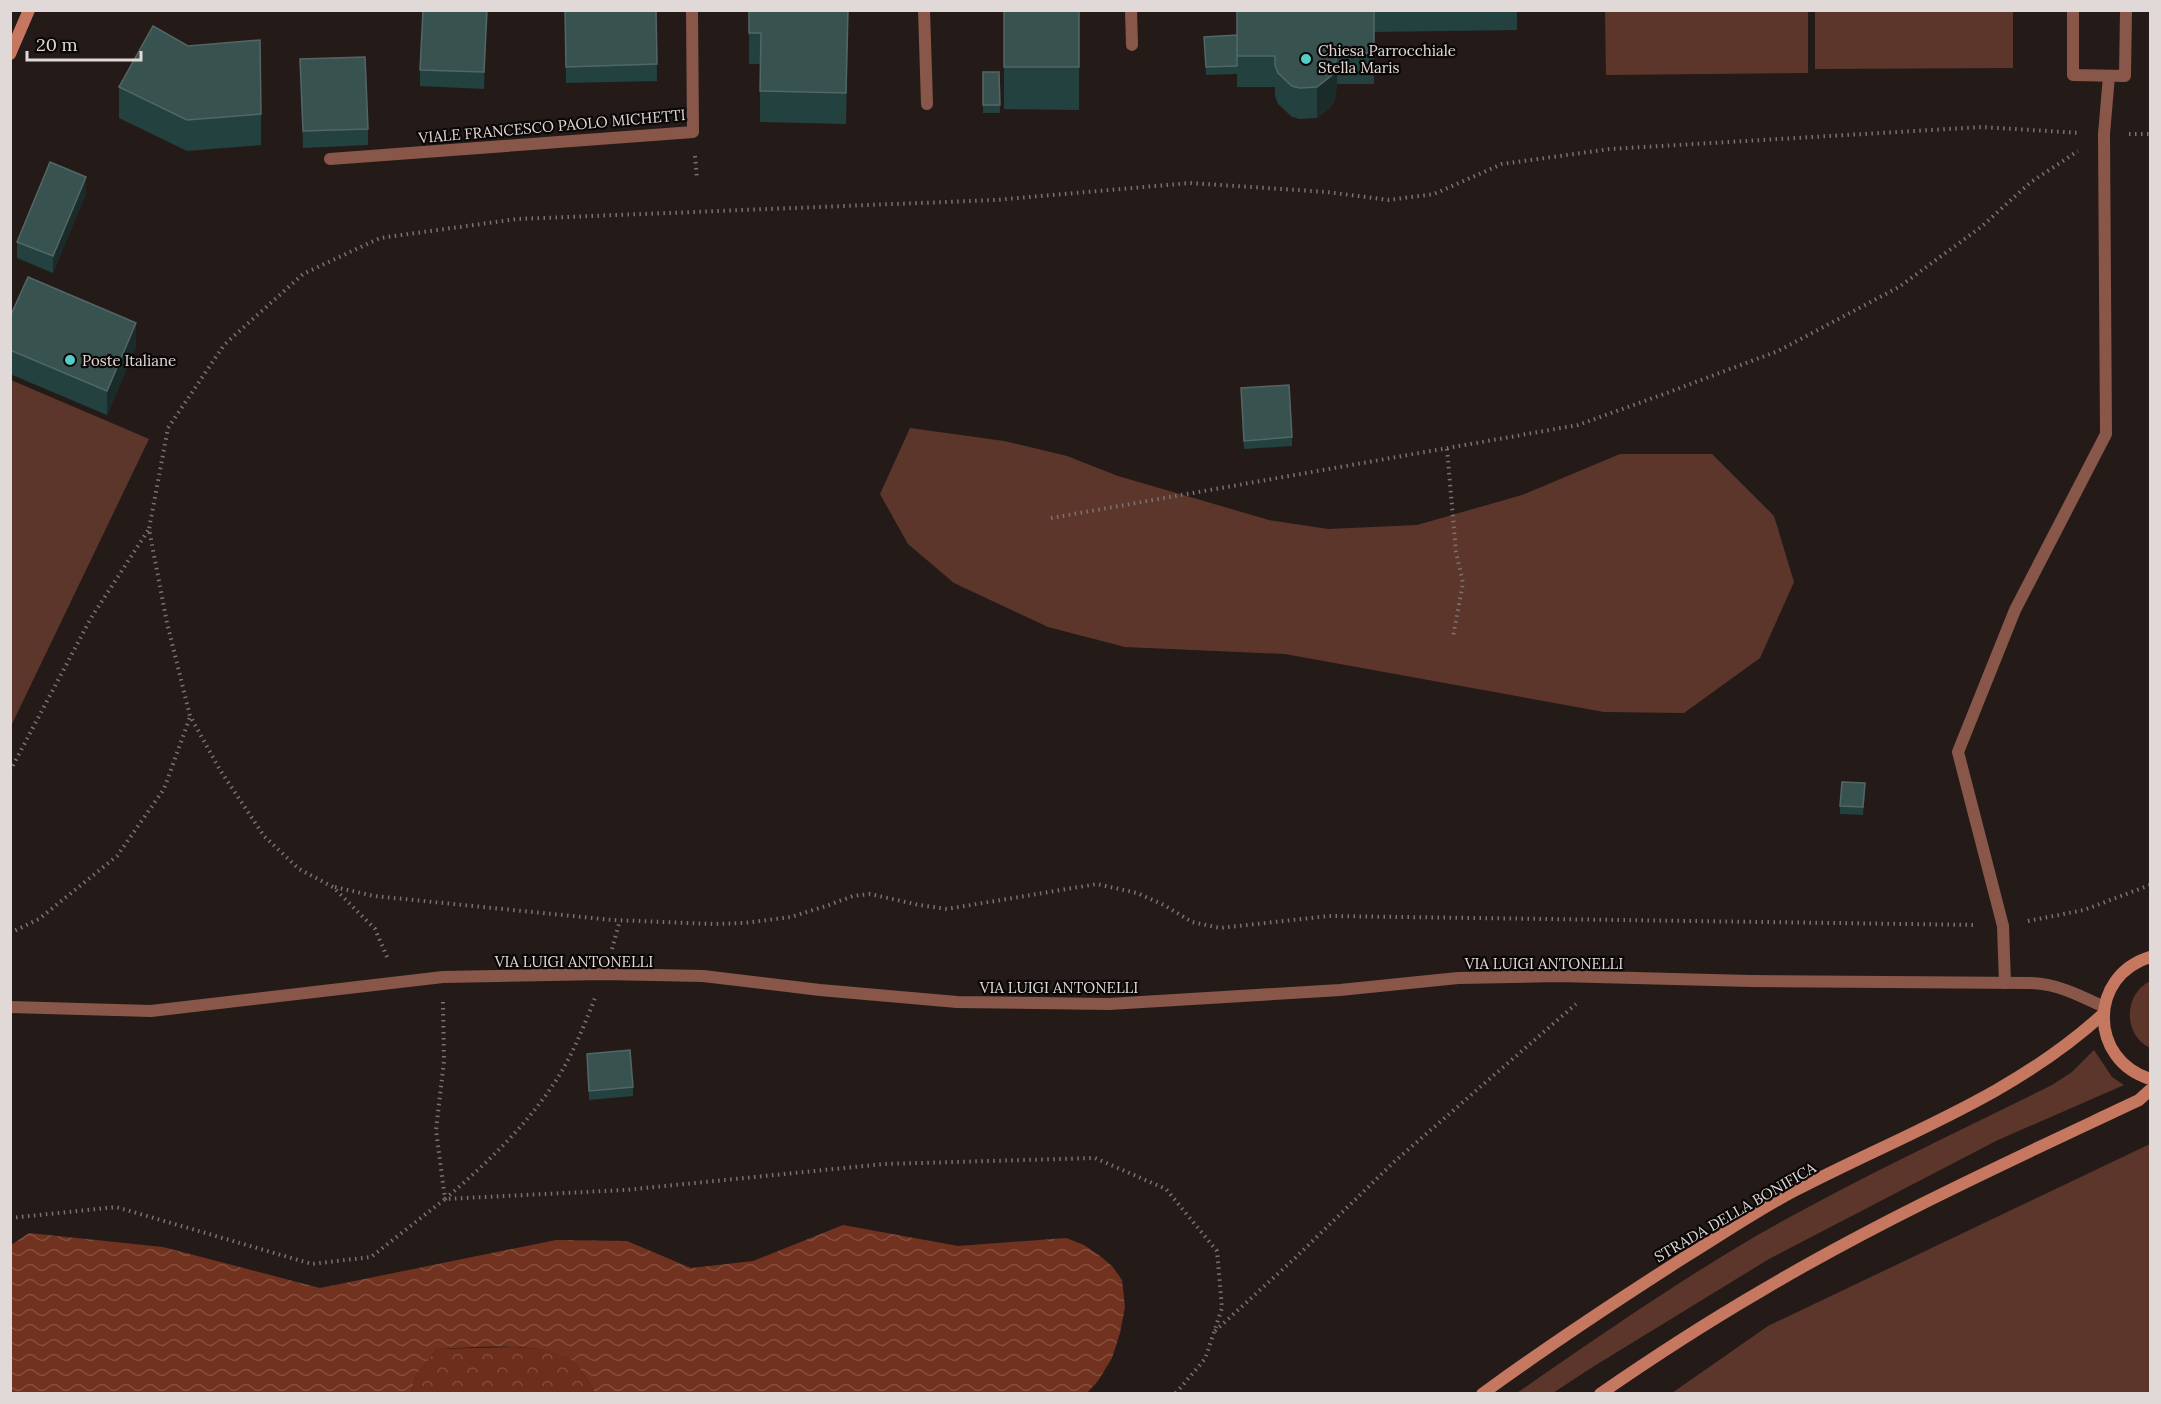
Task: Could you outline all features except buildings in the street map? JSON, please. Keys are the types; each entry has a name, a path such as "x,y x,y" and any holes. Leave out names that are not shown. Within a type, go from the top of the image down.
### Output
{"main road":[{"path":"10,54 29,10"},
{"path":"2151,957 2140,960 2124,971 2111,987 2104,1010 2106,1038 2118,1059 2137,1075 2151,1079"},
{"name":"STRADA DELLA BONIFICA","path":"1482,1394 1580,1326 1793,1191 1999,1090 2045,1061 2083,1033 2104,1010"},
{"path":"1600,1394 1685,1338 1782,1279 1984,1173 2139,1100 2151,1090"}],"street":[{"name":"VIALE FRANCESCO PAOLO MICHETTI","path":"330,159 693,132 692,10"},
{"path":"924,10 927,104"},
{"path":"1131,10 1132,45"},
{"path":"2073,10 2073,75 2125,76 2126,10"},
{"path":"2005,983 2003,926 1958,752 2015,610 2106,434 2104,134 2109,75"},
{"name":"VIA LUIGI ANTONELLI","path":"10,1006 151,1011 443,977 604,974 703,976 820,990 957,1002 1109,1004 1340,990 1458,978 1607,977 2049,984 2065,988 2104,1010"}],"path":[{"path":"398,982 375,928 333,887 299,869 264,836 220,770 190,716 167,623 149,529 168,428 224,345 303,274 380,238 517,219 995,200 1190,183 1327,192 1389,200 1434,194 1502,164 1610,149 1982,127 2104,134"},
{"path":"1051,518 1578,425 1778,351 1899,287 1981,227 2031,182 2104,134"},
{"path":"1447,449 1456,552 1463,584 1453,637"},
{"path":"10,771 91,618 149,529"},
{"path":"10,933 39,919 117,856 164,789 190,716"},
{"path":"333,887 384,897 620,920 714,924 791,917 853,896 870,894 947,909 1098,884 1137,893 1164,905 1192,922 1220,928 1329,916 2003,926 2084,910 2151,885"},
{"path":"10,1218 116,1207 312,1264 371,1257 478,1170 514,1134 553,1085 579,1036 604,974 620,920"},
{"path":"443,977 444,1061 436,1130 445,1199"},
{"path":"1215,1331 1294,1259 1395,1161 1607,977"},
{"path":"445,1199 625,1190 884,1164 1095,1158 1166,1189 1217,1251 1222,1308 1205,1359 1174,1394"}],"shaded area":[{"path":"1605,11 1808,11 1808,73 1606,75"},
{"path":"1815,11 2013,11 2013,68 1815,69"},
{"path":"11,380 149,439 11,726"},
{"path":"910,428 1004,441 1067,456 1118,476 1269,520 1328,529 1417,525 1522,495 1620,454 1712,454 1774,516 1794,582 1760,658 1684,713 1604,712 1285,654 1125,647 1048,627 954,583 908,544 880,494"},
{"path":"2150,981 2150,1048 2135,1034 2130,1015 2135,996 2141,987"},
{"path":"2094,1050 2112,1077 2124,1085 1998,1140 1769,1259 1553,1393 1517,1393 1605,1332 1725,1254 1866,1177 2052,1085 2072,1072"},
{"path":"2150,1144 2150,1393 1672,1393 1768,1326"}],"green space":[{"path":"513,1347 565,1355 577,1366 595,1393 411,1394 416,1375 437,1349"}],"water":[{"path":"843,1225 958,1246 1066,1238 1084,1245 1112,1266 1122,1280 1125,1307 1112,1358 1098,1381 1086,1394 595,1393 579,1368 567,1357 554,1352 521,1347 437,1349 416,1375 411,1393 13,1394 11,1386 11,1245 29,1233 163,1247 320,1288 556,1240 627,1241 691,1268 753,1261"}],"place":[{"name":"Chiesa Parrocchiale Stella Maris","path":"1306,59"},
{"name":"Poste Italiane","path":"70,360"}]}
